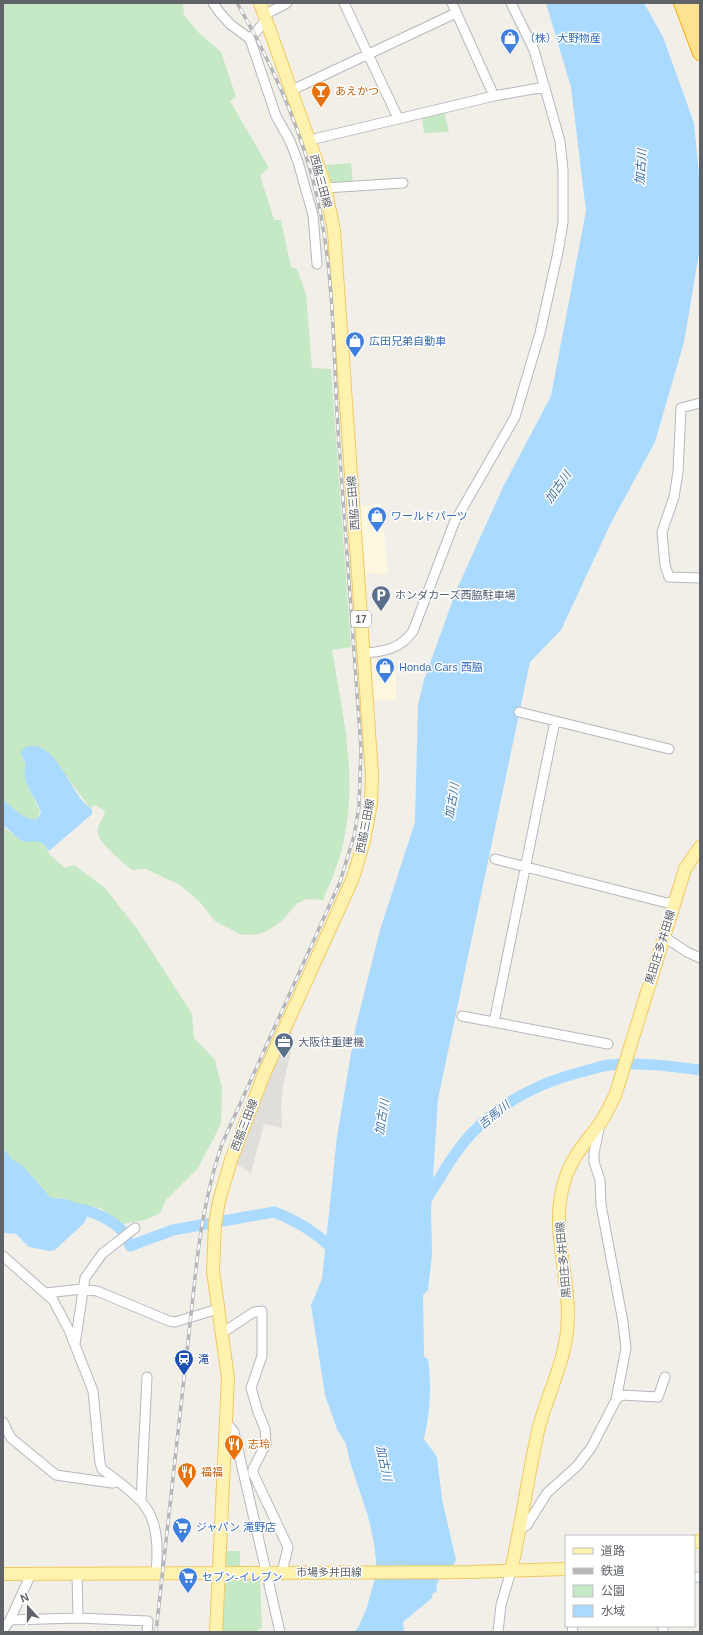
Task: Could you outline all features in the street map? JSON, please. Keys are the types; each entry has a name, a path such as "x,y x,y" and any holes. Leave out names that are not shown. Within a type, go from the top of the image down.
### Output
{"highway":[{"path":"681,3 700,53"},
{"path":"691,3 700,26"}],"main road":[{"name":"西脇三田線","path":"216,1632 228,1378 213,1271 216,1221 231,1160 258,1088 353,878 364,841 371,804 372,776 334,231 325,188 310,140 290,91 260,3"},
{"name":"黒田庄多井田線","path":"511,1571 538,1430 561,1357 567,1332 567,1290 559,1235 560,1196 569,1166 591,1133 600,1123 615,1096 673,902 685,869 700,847"},
{"path":"511,1571 565,1569"},
{"name":"市場多井田線","path":"3,1574 511,1571"}],"street":[{"path":"213,3 230,24 250,39 276,116 290,141 300,168 313,215 317,264"},
{"path":"250,39 265,17 288,3"},
{"path":"344,3 398,118"},
{"path":"452,3 494,96"},
{"path":"363,653 396,648 409,638 413,632 454,523 515,417 540,333 563,222 564,190 560,141 534,50 511,3"},
{"path":"290,91 456,13"},
{"path":"310,140 398,118 545,86"},
{"path":"325,188 403,183"},
{"path":"700,403 681,408 678,472 674,497 662,532 665,565 669,577 700,578"},
{"path":"519,712 669,749"},
{"path":"494,1022 555,721"},
{"path":"495,859 667,903 673,902"},
{"path":"663,936 687,952 700,958"},
{"path":"462,1016 608,1044"},
{"path":"520,1529 527,1525 547,1492 576,1466 591,1448 616,1400 626,1348 623,1322 601,1205 600,1180 594,1162 594,1153 600,1123"},
{"path":"75,1345 82,1289 85,1278 95,1262 135,1228"},
{"path":"3,1256 53,1300 75,1345 93,1391 100,1463 102,1469 141,1501 145,1507 156,1537 158,1550 156,1573"},
{"path":"46,1293 82,1289 97,1291 169,1321 175,1322 218,1309"},
{"path":"222,1333 254,1312 262,1311 262,1356 251,1388 265,1430 266,1439 253,1473 288,1547 282,1572"},
{"path":"141,1501 148,1376"},
{"path":"616,1400 621,1395 658,1397 665,1377"},
{"path":"3,1422 12,1438 56,1475 112,1483 118,1482"},
{"path":"226,1422 234,1432 280,1632"},
{"path":"498,1632 501,1605 511,1571"},
{"path":"3,1630 10,1620 31,1574"},
{"path":"77,1574 78,1618"},
{"path":"10,1620 78,1618 148,1621 147,1632"}],"shaded area":[{"path":"381,504 388,574 365,573 360,506"},
{"name":"Honda Cars 西脇","path":"372,659 386,661 396,669 396,700 374,701"},
{"path":"290,1029 292,1030 292,1047 283,1086 281,1107 282,1128 264,1124 251,1173 235,1163 270,1072"}],"green space":[{"path":"3,3 183,3 184,15 199,33 221,52 236,97 230,101 269,168 260,175 274,220 281,220 291,267 297,269 306,294 312,368 331,369 351,647 332,650 348,749 349,798 347,823 342,848 334,874 323,900 307,899 296,904 283,920 260,934 242,935 215,921 199,901 180,885 146,869 132,870 122,862 105,845 98,833 98,828 105,811 95,805 90,808 49,753 21,756 26,765 28,787 40,811 37,819 33,820 24,817 3,800"},
{"path":"444,111 449,132 424,133 422,117"},
{"path":"351,163 353,184 332,184 326,165"},
{"path":"3,825 9,832 27,841 37,840 45,846 50,855 65,868 74,865 105,888 138,930 192,1014 194,1038 215,1060 222,1088 221,1124 198,1168 166,1200 160,1213 145,1220 122,1224 100,1208 79,1204 66,1199 51,1198 23,1166 12,1159 3,1148"},
{"path":"225,1551 240,1551 240,1567 228,1567 224,1562"},
{"path":"225,1579 260,1579 262,1628 255,1632 221,1632"}],"water":[{"name":"加古川","path":"546,3 644,3 663,37 694,123 700,185 700,247 684,342 655,442 611,523 561,630 530,662 438,1099 431,1210 432,1254 428,1290 423,1295 424,1355 425,1358 428,1359 430,1389 428,1419 424,1439 437,1457 442,1499 456,1560 438,1582 436,1587 437,1592 433,1593 432,1598 403,1622 404,1632 354,1632 359,1626 367,1607 377,1571 374,1543 368,1516 350,1462 346,1444 337,1429 325,1395 311,1305 322,1279 337,1137 355,1030 380,930 415,822 418,705 424,680 456,591 503,487 551,396 586,211 571,87"},
{"path":"32,746 42,748 50,754 77,794 84,803 92,809 92,814 49,851 45,846 37,841 26,842 19,839 3,825 3,800 19,813 28,818 37,819 41,813 29,790 24,772 26,765 20,752 26,747"},
{"path":"3,1148 12,1159 23,1166 51,1198 66,1199 92,1207 84,1223 55,1250 50,1251 29,1247 16,1234 3,1233"}],"waterway":[{"name":"吉馬川","path":"424,1203 452,1158 472,1133 497,1111 524,1094 554,1080 609,1065 643,1064 700,1070"},
{"path":"75,1209 88,1211 102,1216 115,1224 124,1233"},
{"path":"126,1237 130,1246 173,1230 274,1212 307,1228 322,1239 335,1252"}],"railway":[{"path":"156,1632 197,1260 204,1216 217,1158 340,882 354,836 359,807 361,748 338,427 332,306 326,246 315,188 298,133 277,79 237,3"}],"place":[{"name":"（株）大野物産","path":"510,55"},
{"name":"あえかつ","path":"321,108"},
{"name":"広田兄弟自動車","path":"355,358"},
{"name":"ワールドパーツ","path":"377,533"},
{"name":"ホンダカーズ西脇駐車場","path":"381,612"},
{"name":"Honda Cars 西脇","path":"385,684"},
{"name":"大阪住重建機","path":"284,1059"},
{"name":"滝","path":"184,1376"},
{"name":"志玲","path":"234,1461"},
{"name":"福福","path":"187,1489"},
{"name":"ジャパン 滝野店","path":"182,1544"},
{"name":"セブン-イレブン","path":"188,1594"}]}
